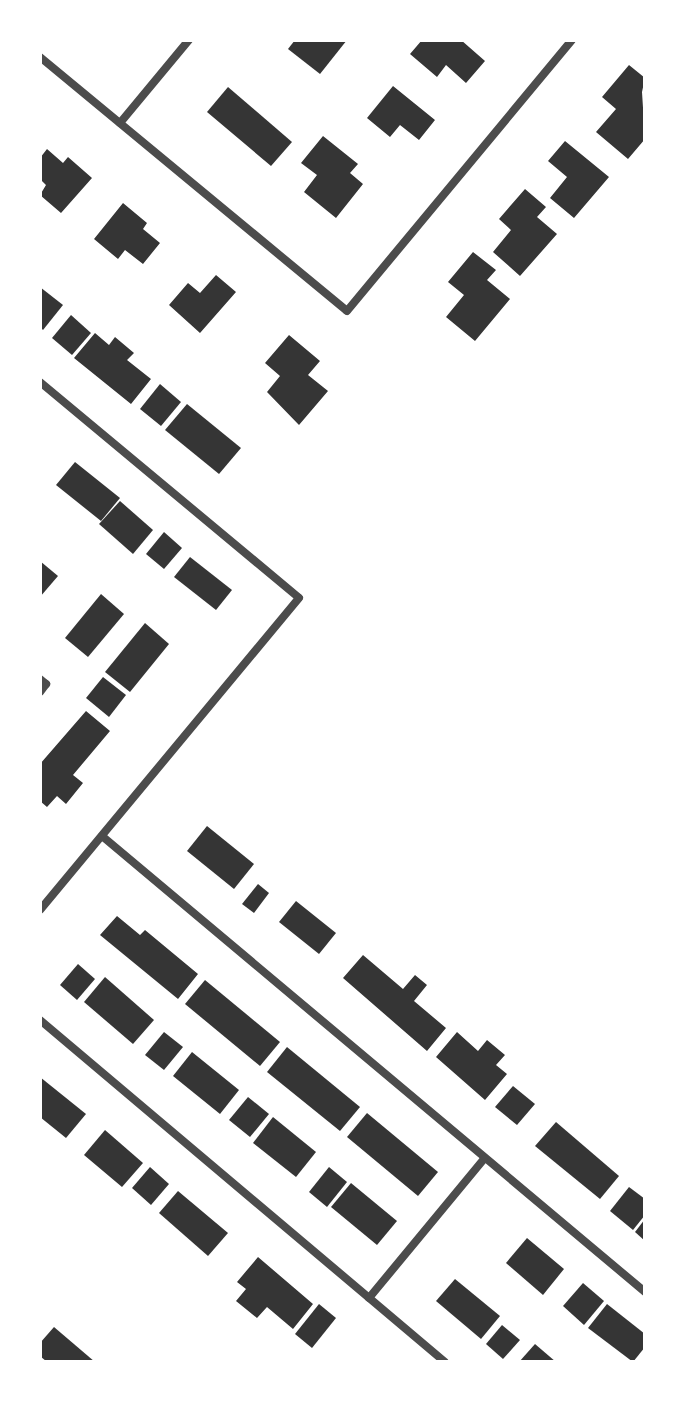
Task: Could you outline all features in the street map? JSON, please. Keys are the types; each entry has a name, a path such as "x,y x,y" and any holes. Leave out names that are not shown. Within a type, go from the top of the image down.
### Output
{"street":[{"path":"120,123 189,40"},
{"path":"40,57 347,311 572,40"},
{"path":"40,382 299,598 40,910"},
{"path":"102,836 645,1292"},
{"path":"40,1020 445,1362"},
{"path":"369,1298 484,1159"}],"building":[{"path":"295,40 347,40 320,74 288,49"},
{"path":"422,40 461,40 485,61 466,83 446,65 437,77 410,54"},
{"path":"629,65 645,78 642,92 645,139 628,159 596,132 616,109 602,97"},
{"path":"393,86 435,120 419,140 400,125 390,137 367,118"},
{"path":"228,87 292,142 271,166 207,112"},
{"path":"323,136 358,164 350,173 363,184 336,218 304,192 317,175 301,163"},
{"path":"565,141 609,177 574,218 550,198 567,177 548,161"},
{"path":"47,149 63,163 68,157 92,178 61,213 40,195 46,185 40,179 40,158"},
{"path":"525,189 546,207 537,217 557,234 520,276 493,252 511,230 499,219"},
{"path":"123,203 147,223 143,229 160,243 143,264 125,250 118,259 94,239"},
{"path":"473,252 496,270 487,280 510,299 475,341 446,317 464,295 448,282"},
{"path":"216,275 236,292 200,333 169,305 188,283 200,293"},
{"path":"40,287 63,305 43,330 40,327"},
{"path":"71,315 91,333 72,355 52,338"},
{"path":"95,333 109,345 115,337 134,353 127,360 151,379 131,404 74,358"},
{"path":"289,335 320,361 308,375 328,391 299,425 267,392 280,376 265,363"},
{"path":"160,384 181,402 161,426 140,409"},
{"path":"187,404 241,448 219,474 165,430"},
{"path":"75,462 120,498 101,521 56,485"},
{"path":"120,501 153,530 133,554 99,524"},
{"path":"164,532 182,548 164,569 146,554"},
{"path":"190,557 232,590 216,610 174,577"},
{"path":"40,561 58,576 40,597"},
{"path":"101,594 124,614 88,657 65,638"},
{"path":"145,623 169,644 130,692 105,672"},
{"path":"103,677 126,695 109,717 86,698"},
{"path":"86,711 110,731 73,775 83,783 66,804 57,796 47,807 40,801 40,764"},
{"path":"207,826 254,864 234,889 187,851"},
{"path":"258,884 269,893 254,913 242,904"},
{"path":"296,901 336,933 319,954 279,922"},
{"path":"117,916 140,935 145,930 198,974 178,999 100,935"},
{"path":"363,955 403,989 415,975 427,985 414,1001 446,1028 427,1051 343,978"},
{"path":"78,964 95,979 77,1000 60,985"},
{"path":"105,977 154,1020 133,1044 84,1002"},
{"path":"205,980 280,1042 260,1066 185,1004"},
{"path":"164,1032 183,1047 164,1070 145,1055"},
{"path":"457,1032 478,1051 487,1040 505,1055 496,1065 507,1074 485,1100 436,1057"},
{"path":"287,1047 360,1107 340,1131 267,1072"},
{"path":"192,1052 239,1090 220,1114 173,1076"},
{"path":"40,1077 86,1114 66,1138 40,1117"},
{"path":"513,1086 535,1104 517,1125 495,1107"},
{"path":"248,1097 269,1114 250,1137 229,1120"},
{"path":"367,1113 438,1172 418,1196 347,1137"},
{"path":"273,1117 316,1152 296,1177 253,1143"},
{"path":"556,1122 619,1176 600,1199 535,1146"},
{"path":"105,1130 143,1163 122,1187 84,1155"},
{"path":"150,1167 169,1184 151,1205 132,1188"},
{"path":"329,1167 347,1182 327,1207 309,1192"},
{"path":"351,1183 397,1221 377,1245 331,1207"},
{"path":"629,1187 645,1199 645,1215 633,1230 610,1211"},
{"path":"178,1191 228,1233 208,1256 159,1213"},
{"path":"645,1219 645,1241 635,1232"},
{"path":"527,1238 564,1269 543,1295 506,1263"},
{"path":"258,1257 313,1304 293,1329 267,1307 257,1318 236,1301 246,1289 237,1282"},
{"path":"455,1279 500,1316 481,1339 436,1301"},
{"path":"583,1283 604,1301 584,1325 563,1306"},
{"path":"319,1304 336,1318 312,1348 295,1334"},
{"path":"607,1304 645,1334 645,1347 633,1362 588,1328"},
{"path":"502,1325 520,1340 503,1359 486,1344"},
{"path":"54,1327 95,1362 47,1362 40,1356 40,1343"},
{"path":"535,1344 556,1362 519,1362"}]}
